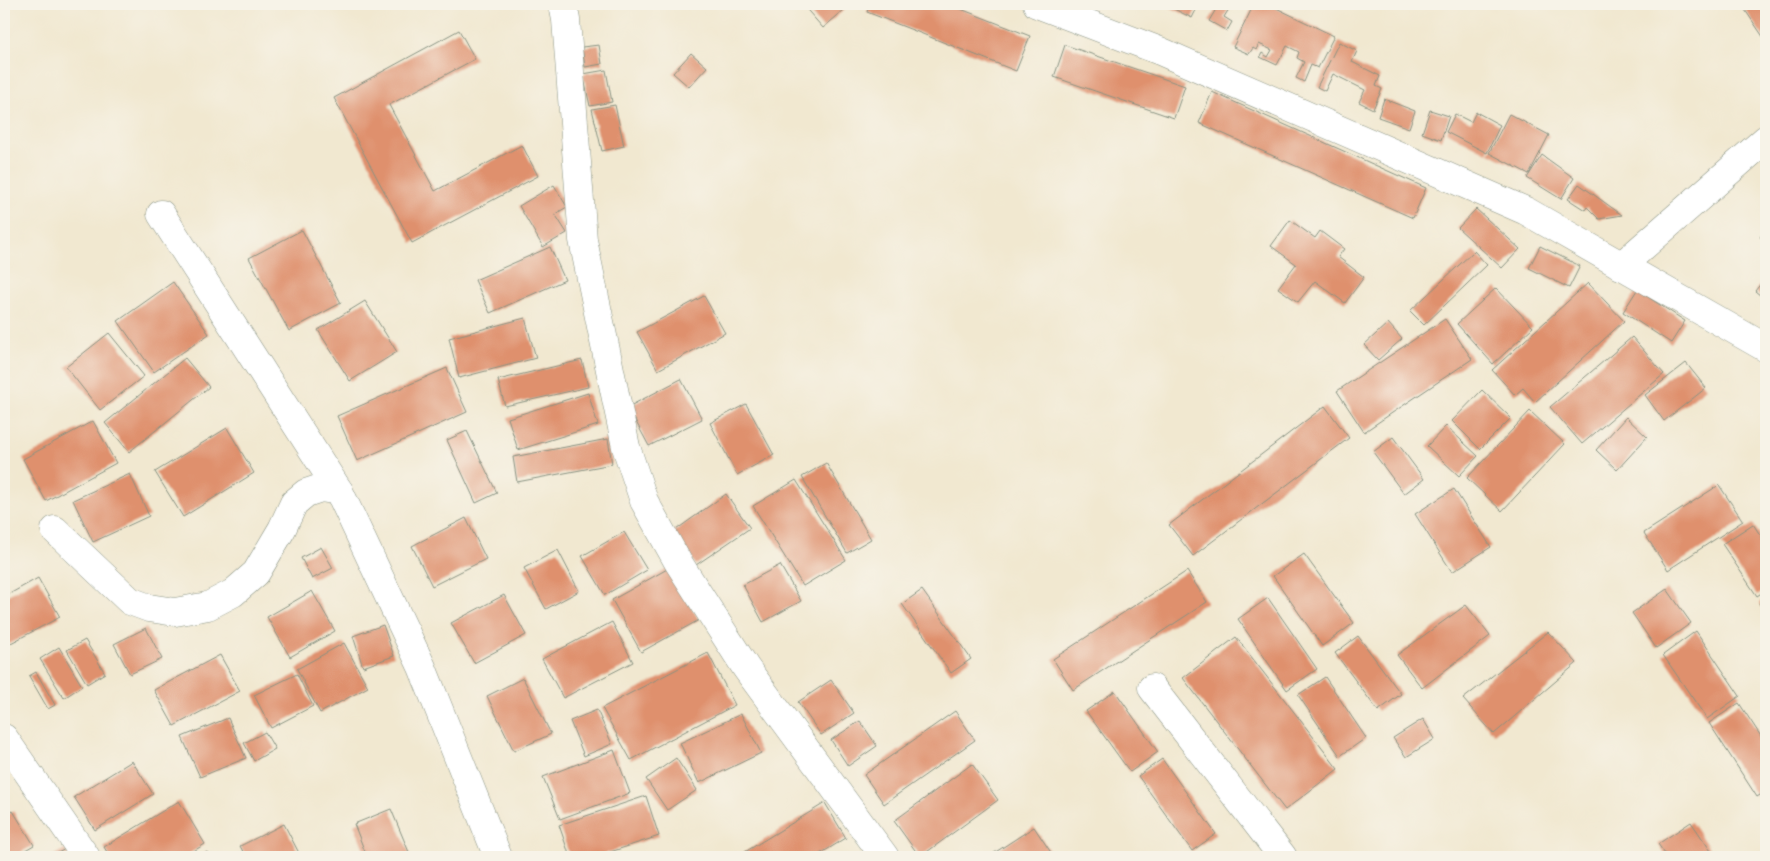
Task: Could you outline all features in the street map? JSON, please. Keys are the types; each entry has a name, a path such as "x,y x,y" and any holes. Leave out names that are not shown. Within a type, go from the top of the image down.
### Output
{"street":[{"path":"563,4 566,20 583,240 626,446 644,502 678,562 746,668 885,857"},
{"path":"1036,4 1160,51 1526,212 1766,348"},
{"path":"1621,266 1766,139"},
{"path":"161,214 339,491 422,667 498,857"},
{"path":"55,530 130,601 149,608 175,612 208,606 234,593 256,573 282,529 294,503 306,493 321,488 339,491"},
{"path":"1152,688 1283,857"},
{"path":"4,738 86,857"}],"building":[{"path":"802,4 851,4 823,28"},
{"path":"870,4 948,4 1030,36 1016,71 867,12"},
{"path":"1164,4 1199,4 1192,18"},
{"path":"1219,4 1232,4 1224,17 1232,22 1227,31 1209,21"},
{"path":"1254,4 1268,4 1334,36 1318,68 1311,65 1304,82 1296,78 1304,62 1297,58 1299,52 1287,46 1277,65 1260,57 1262,53 1268,57 1272,50 1259,44 1256,50 1253,48 1249,54 1233,47"},
{"path":"1741,4 1766,4 1766,41"},
{"path":"459,30 475,59 389,105 435,191 522,145 538,176 412,243 334,98"},
{"path":"1339,42 1357,51 1352,62 1380,76 1376,86 1382,89 1373,109 1359,102 1365,90 1333,74 1325,91 1317,87"},
{"path":"599,45 602,64 585,67 582,47"},
{"path":"1065,45 1185,86 1174,118 1054,77"},
{"path":"691,53 707,67 689,87 673,73"},
{"path":"606,70 612,102 590,106 583,74"},
{"path":"1212,92 1426,188 1413,218 1199,123"},
{"path":"1384,99 1415,111 1409,128 1378,117"},
{"path":"615,105 624,146 602,151 592,109"},
{"path":"1430,110 1449,116 1441,140 1422,133"},
{"path":"1476,112 1500,125 1487,153 1446,132 1455,114 1471,122"},
{"path":"1509,114 1549,135 1529,174 1489,153"},
{"path":"1542,155 1574,178 1561,199 1527,178"},
{"path":"1579,184 1622,215 1599,219 1587,207 1585,210 1568,199"},
{"path":"554,185 567,207 555,214 567,233 543,247 519,206"},
{"path":"1476,209 1520,249 1502,268 1458,228"},
{"path":"1290,220 1315,238 1320,231 1344,249 1338,257 1364,277 1345,303 1315,281 1298,302 1278,288 1296,264 1271,246"},
{"path":"302,230 341,303 289,331 249,258"},
{"path":"1766,230 1766,242 1760,237"},
{"path":"1540,246 1580,266 1569,288 1529,268"},
{"path":"550,247 565,280 490,313 475,280"},
{"path":"1474,251 1487,265 1424,325 1410,311"},
{"path":"1766,277 1766,300 1755,291"},
{"path":"173,282 209,334 154,372 118,321"},
{"path":"1588,283 1624,321 1535,402 1523,388 1515,395 1492,370"},
{"path":"1496,288 1533,327 1493,364 1457,324"},
{"path":"1637,290 1685,321 1671,343 1623,312"},
{"path":"704,296 725,333 658,370 637,332"},
{"path":"365,301 397,352 350,381 318,330"},
{"path":"525,318 536,358 459,378 449,338"},
{"path":"1445,319 1472,359 1364,432 1337,391"},
{"path":"1388,323 1402,339 1378,360 1364,345"},
{"path":"109,333 144,376 100,410 66,367"},
{"path":"1632,337 1664,374 1582,444 1550,407"},
{"path":"185,358 209,387 129,452 105,423"},
{"path":"582,360 588,387 505,406 498,380"},
{"path":"1686,363 1706,388 1664,421 1645,395"},
{"path":"447,368 467,412 357,461 337,416"},
{"path":"681,379 702,419 649,446 628,407"},
{"path":"1482,390 1511,418 1480,449 1452,421"},
{"path":"588,393 598,425 518,450 508,418"},
{"path":"746,404 774,455 737,475 710,423"},
{"path":"1325,406 1349,438 1193,556 1169,525"},
{"path":"1530,411 1565,444 1502,511 1467,478"},
{"path":"1626,417 1647,437 1617,470 1596,450"},
{"path":"93,421 116,463 46,501 23,459"},
{"path":"1446,426 1478,456 1459,476 1427,446"},
{"path":"227,428 254,473 183,517 155,472"},
{"path":"467,431 497,493 476,503 447,440"},
{"path":"1393,437 1424,479 1404,494 1373,452"},
{"path":"608,439 612,464 517,482 513,457"},
{"path":"826,463 871,539 847,553 802,477"},
{"path":"130,474 149,516 93,542 73,500"},
{"path":"796,480 846,560 803,586 753,506"},
{"path":"1719,485 1743,521 1668,570 1644,533"},
{"path":"1454,489 1491,547 1452,572 1415,514"},
{"path":"726,494 750,528 696,565 673,532"},
{"path":"466,518 486,559 432,586 412,546"},
{"path":"1753,524 1766,544 1766,590 1757,596 1722,544"},
{"path":"624,532 647,570 605,595 582,556"},
{"path":"321,547 333,568 312,579 301,558"},
{"path":"558,550 579,591 546,609 524,568"},
{"path":"1304,554 1354,623 1322,646 1273,576"},
{"path":"780,565 801,601 763,622 743,585"},
{"path":"669,568 699,620 641,652 612,600"},
{"path":"1187,571 1207,602 1073,690 1053,659"},
{"path":"38,578 60,617 9,644 4,634 4,597"},
{"path":"1667,589 1691,623 1656,648 1632,613"},
{"path":"922,590 971,659 951,673 902,604"},
{"path":"312,591 335,631 290,657 267,617"},
{"path":"504,595 526,635 474,663 451,623"},
{"path":"1268,598 1317,669 1287,690 1238,619"},
{"path":"1766,599 1766,615 1759,603"},
{"path":"1466,605 1490,636 1422,688 1397,655"},
{"path":"612,622 633,662 563,698 542,659"},
{"path":"383,625 394,656 363,667 353,636"},
{"path":"146,628 162,659 130,674 114,644"},
{"path":"1696,631 1740,696 1707,719 1663,655"},
{"path":"1548,632 1577,663 1494,734 1463,699"},
{"path":"1358,636 1401,694 1378,711 1335,653"},
{"path":"1236,637 1338,769 1285,810 1183,678"},
{"path":"85,640 105,673 87,684 67,650"},
{"path":"344,643 368,687 320,713 297,669"},
{"path":"59,647 82,686 64,698 40,659"},
{"path":"708,653 735,705 631,760 602,708"},
{"path":"220,655 240,691 174,726 154,690"},
{"path":"36,672 55,705 48,709 29,676"},
{"path":"297,674 313,706 271,728 254,695"},
{"path":"1325,677 1366,738 1340,756 1298,695"},
{"path":"523,678 551,734 514,751 487,696"},
{"path":"831,680 854,713 821,735 798,702"},
{"path":"1115,691 1158,752 1130,772 1086,711"},
{"path":"1739,703 1766,744 1766,791 1757,797 1709,723"},
{"path":"597,710 612,744 584,756 570,721"},
{"path":"955,711 975,740 884,804 864,775"},
{"path":"741,714 761,753 699,783 680,743"},
{"path":"228,718 246,758 200,777 182,737"},
{"path":"1423,719 1435,739 1406,757 1393,738"},
{"path":"860,721 877,746 848,766 831,740"},
{"path":"265,732 275,749 254,761 244,743"},
{"path":"614,750 630,793 560,819 543,777"},
{"path":"676,758 697,790 667,810 646,779"},
{"path":"1162,759 1216,834 1192,851 1138,776"},
{"path":"132,761 153,794 95,830 74,797"},
{"path":"972,764 998,800 920,857 894,821"},
{"path":"646,796 659,836 595,857 570,857 559,825"},
{"path":"179,801 205,844 184,857 110,857 104,847"},
{"path":"825,803 846,838 815,857 741,857 740,855"},
{"path":"391,809 411,857 367,857 354,824"},
{"path":"13,811 34,845 13,857 5,857 4,816"},
{"path":"1691,822 1715,857 1667,857 1658,844"},
{"path":"284,824 301,857 246,857 240,846"},
{"path":"1034,827 1054,857 988,857"},
{"path":"65,849 70,857 51,857"},
{"path":"207,852 211,857 199,857"}]}
